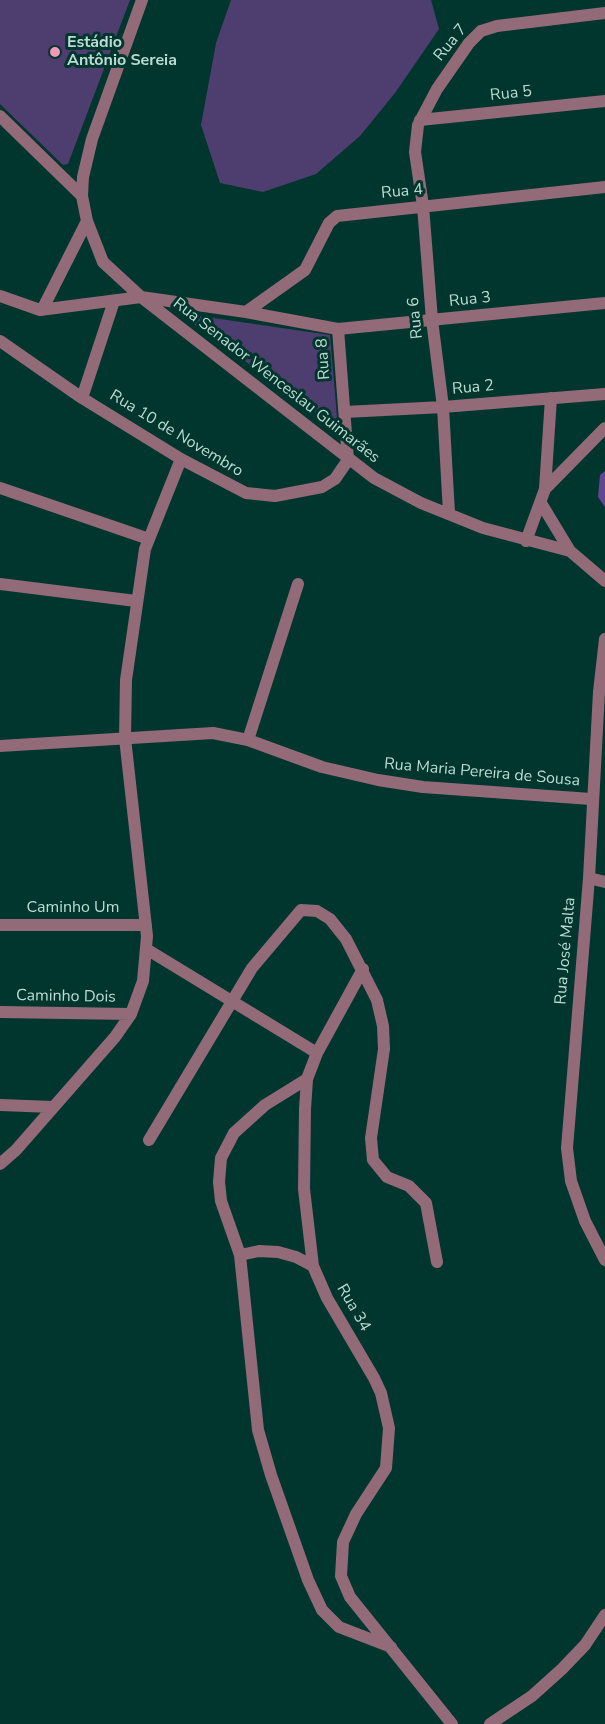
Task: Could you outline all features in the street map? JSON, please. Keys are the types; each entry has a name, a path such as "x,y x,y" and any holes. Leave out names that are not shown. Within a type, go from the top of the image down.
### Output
{"street":[{"name":"Rua Senador Wenceslau Guimarães","path":"141,0 92,139 84,169 82,196 87,221 103,262 141,297 374,478 421,503 483,528 570,551"},
{"name":"Rua 7","path":"420,120 468,43 481,31 497,26 605,13"},
{"name":"Rua 5","path":"420,120 605,101"},
{"path":"0,116 82,196"},
{"name":"Rua 6","path":"420,120 416,133 416,152 443,407 449,513"},
{"name":"Rua 4","path":"246,312 305,270 329,224 337,216 605,187"},
{"path":"42,310 87,221"},
{"path":"0,296 42,310 141,297"},
{"name":"Rua 3","path":"141,297 338,328 605,303"},
{"path":"82,398 114,301"},
{"name":"Rua 8","path":"338,328 348,460"},
{"name":"Rua 10 de Novembro","path":"0,341 82,398 233,488 257,496 275,496 327,485 335,479 348,460"},
{"name":"Rua 2","path":"345,412 443,407 605,393"},
{"path":"526,541 545,489 551,398"},
{"path":"545,489 605,428"},
{"path":"0,1164 115,1036 131,1014 143,981 148,950 125,738 126,680 136,601 149,539 181,459"},
{"path":"0,488 149,539"},
{"path":"541,503 570,551 605,581"},
{"path":"0,584 136,601"},
{"path":"248,740 298,584"},
{"name":"Rua José Malta","path":"605,639 591,799 589,878 567,1148 571,1181 585,1221 605,1260"},
{"name":"Rua Maria Pereira de Sousa","path":"0,747 198,732 248,740 322,767 378,780 423,787 591,799"},
{"path":"589,878 605,882"},
{"path":"149,1140 231,1001 270,945 301,910 306,908 318,910 330,919 346,939 377,999 383,1026 381,1083 370,1149 379,1169 387,1177 409,1186 426,1203 437,1262"},
{"name":"Caminho Um","path":"0,925 146,925"},
{"path":"148,950 317,1053"},
{"name":"Rua 34","path":"363,969 317,1053 307,1079 304,1189 313,1266 327,1298 374,1378 386,1413 389,1444 386,1468 350,1526 343,1542 341,1576 350,1598 393,1648 452,1724"},
{"name":"Caminho Dois","path":"0,1012 131,1014"},
{"path":"307,1079 265,1105 234,1132 218,1168 221,1201 240,1255 258,1430 271,1475 308,1580 322,1610 339,1627 393,1648"},
{"path":"0,1105 53,1107"},
{"path":"240,1255 259,1251 278,1252 313,1266"},
{"path":"490,1724 532,1696 562,1669 585,1645 605,1615"}],"shaded area":[{"name":"Estádio Antônio Sereia","path":"0,0 130,0 68,164 63,165 0,104"},
{"path":"231,0 431,0 439,29 395,93 360,136 316,174 263,192 220,183 201,125 216,43"},
{"path":"179,313 330,335 338,429"},
{"path":"605,471 605,507 598,497 600,475"}],"place":[{"name":"Estádio Antônio Sereia","path":"55,52"}]}
